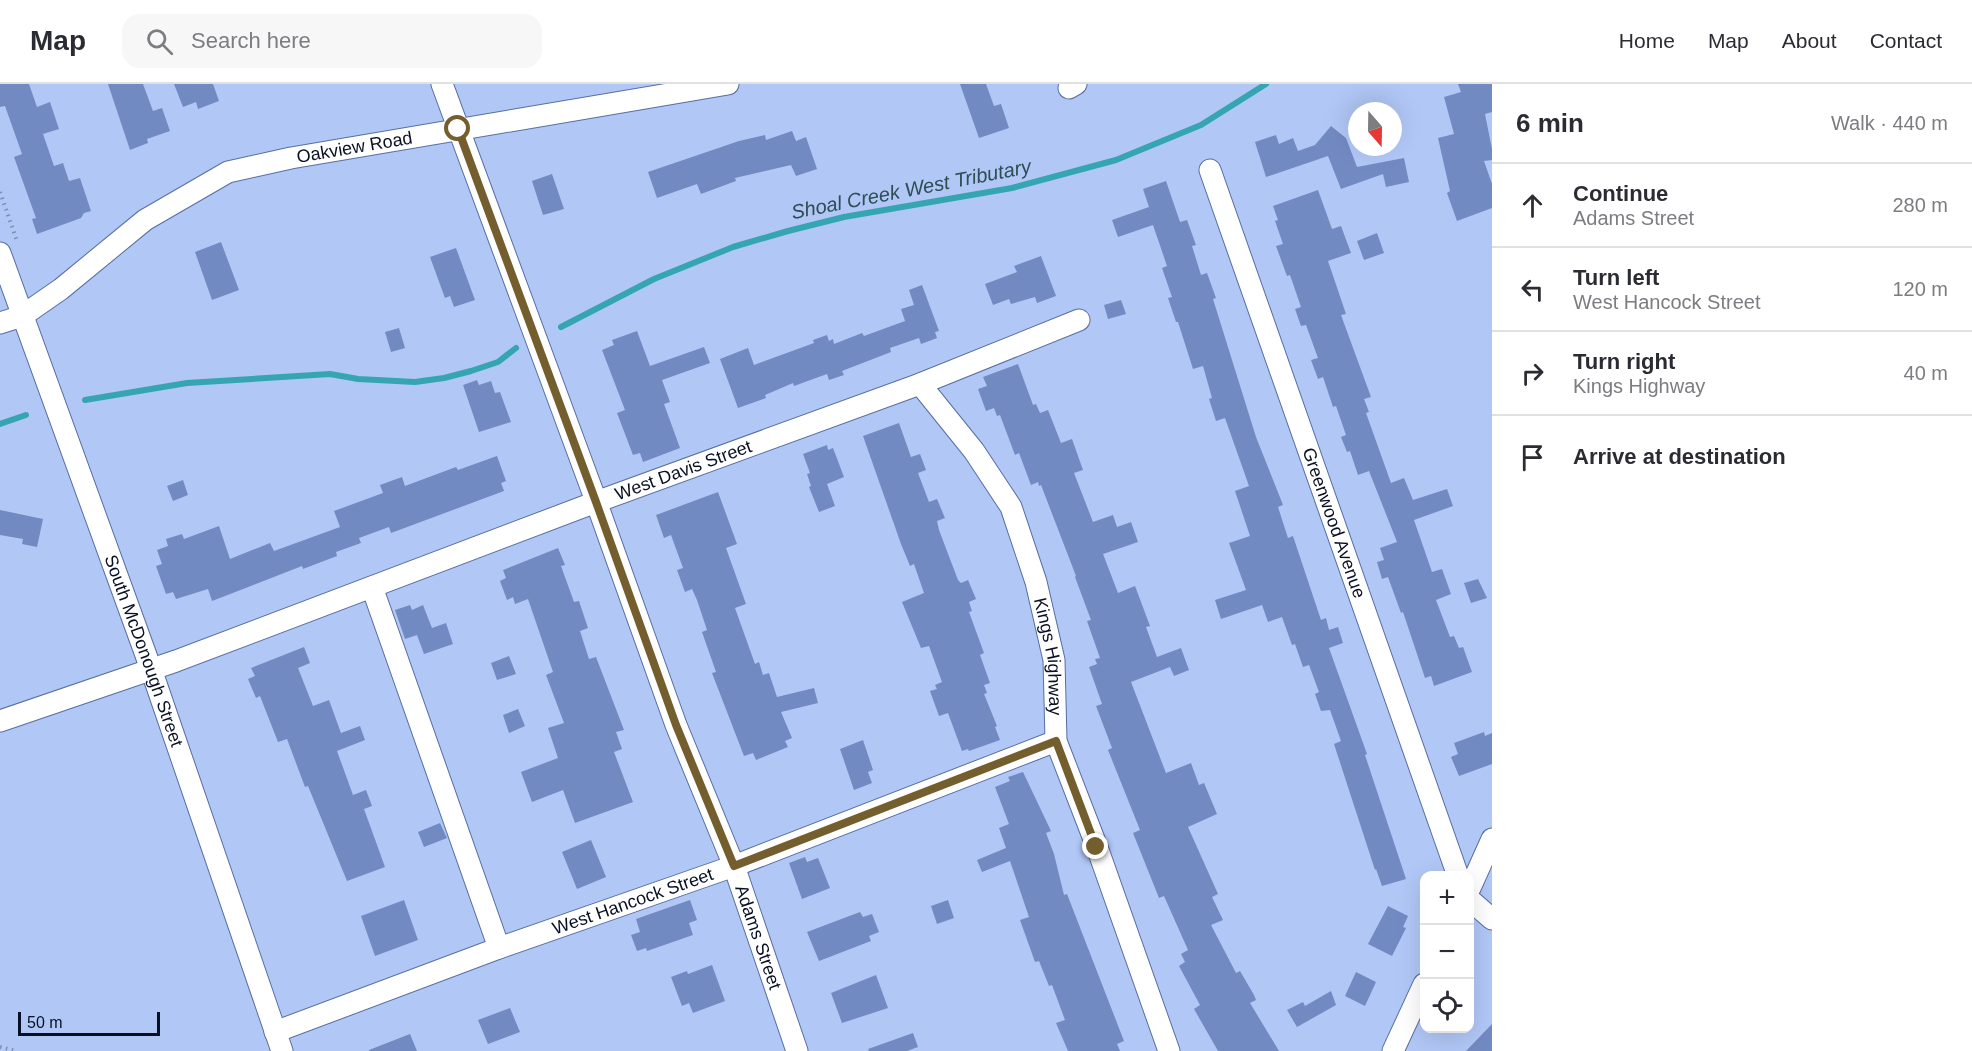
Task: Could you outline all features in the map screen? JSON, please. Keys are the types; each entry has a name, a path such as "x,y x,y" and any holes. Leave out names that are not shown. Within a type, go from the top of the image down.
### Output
{"street":[{"name":"Adams Street","path":"442,84 676,725 734,866 797,1051"},
{"name":"Oakview Road","path":"0,323 22,316 61,289 145,220 228,172 291,158 728,84"},
{"name":"Greenwood Avenue","path":"1210,170 1456,871"},
{"name":"South McDonough Street","path":"10,251 22,316 151,669 279,1042"},
{"name":"West Davis Street","path":"0,722 151,669 596,502 920,384 1079,320"},
{"name":"Kings Highway","path":"920,384 974,451 1011,507 1036,582 1054,660 1056,741 1169,1051"},
{"path":"372,587 499,948"},
{"name":"West Hancock Street","path":"279,1042 499,948 734,866 1056,741"},
{"path":"1474,879 1492,839"},
{"path":"1474,903 1492,919"},
{"path":"1393,1051 1420,994"}],"path":[{"path":"0,192 10,251"},
{"path":"0,1047 17,1051"}],"building":[{"path":"0,84 29,84 37,107 50,102 59,129 43,134 54,166 63,163 69,181 80,178 91,211 84,213 81,218 37,234 32,219 36,218 14,157 22,154 5,106 0,107"},
{"path":"108,84 143,84 153,111 162,108 170,131 147,139 148,143 130,150"},
{"path":"174,84 213,84 219,101 198,109 196,102 183,107"},
{"path":"960,84 986,84 994,106 1001,104 1009,128 979,138"},
{"path":"1458,84 1492,84 1492,112 1485,114 1492,160 1484,161 1492,184 1492,208 1457,221 1447,193 1450,191 1438,138 1454,134 1444,97 1461,92"},
{"path":"1331,126 1346,138 1348,156 1353,156 1357,167 1404,158 1409,182 1386,187 1383,174 1341,189 1328,156 1266,177 1255,142 1276,135 1279,144 1293,138 1298,151 1315,145"},
{"path":"792,131 796,141 806,137 817,169 796,176 791,165 735,178 736,181 701,194 697,184 657,198 648,172 739,141 765,135 766,140"},
{"path":"552,174 564,209 543,215 532,181"},
{"path":"1166,181 1180,222 1187,220 1196,245 1192,246 1201,275 1207,273 1216,298 1213,299 1256,437 1283,505 1278,507 1288,538 1293,536 1321,620 1326,618 1329,630 1338,627 1343,643 1329,648 1367,754 1365,755 1406,879 1382,886 1334,744 1341,741 1330,710 1321,711 1315,694 1319,692 1309,665 1303,667 1282,617 1268,622 1262,605 1221,619 1215,600 1246,590 1229,543 1250,536 1235,491 1249,486 1225,418 1216,421 1203,366 1193,369 1168,298 1172,297 1162,268 1167,266 1153,225 1118,237 1112,220 1149,207 1143,189"},
{"path":"1318,190 1332,229 1341,226 1351,253 1328,261 1346,314 1341,315 1371,397 1364,399 1369,412 1366,413 1391,483 1404,478 1413,500 1447,489 1453,506 1414,520 1432,572 1442,569 1451,594 1436,600 1450,637 1454,636 1459,648 1463,647 1472,672 1434,686 1431,676 1425,678 1403,612 1401,613 1388,577 1382,579 1377,562 1384,560 1380,548 1397,542 1369,471 1358,475 1350,451 1347,452 1341,437 1346,435 1323,377 1318,379 1311,360 1318,358 1306,325 1301,326 1295,309 1301,307 1290,275 1287,276 1276,246 1283,244 1275,221 1278,220 1273,206"},
{"path":"1377,233 1384,253 1364,260 1357,241"},
{"path":"221,242 239,290 212,300 195,252"},
{"path":"456,248 475,300 454,307 450,296 445,298 430,257"},
{"path":"1041,256 1056,296 1037,303 1035,297 1011,304 1009,299 993,305 985,284 1017,272 1014,266"},
{"path":"922,285 939,331 935,332 937,338 921,344 919,338 890,348 891,352 842,371 844,375 829,380 827,374 794,386 793,383 765,395 766,398 738,408 720,359 748,348 754,365 814,343 813,340 827,335 829,341 833,339 834,344 862,333 864,336 905,321 901,309 914,305 909,290"},
{"path":"1121,300 1126,314 1108,319 1104,305"},
{"path":"399,328 405,348 391,352 385,332"},
{"path":"637,331 650,366 704,347 710,363 662,380 670,402 664,404 680,448 643,462 640,453 633,455 617,413 625,410 602,350 614,345 612,340"},
{"path":"1018,364 1033,405 1036,404 1040,413 1048,410 1061,443 1072,439 1083,470 1074,473 1093,522 1113,515 1117,527 1131,522 1138,542 1103,554 1118,593 1135,586 1150,626 1146,627 1157,657 1181,648 1189,670 1174,676 1170,667 1131,682 1166,773 1191,763 1199,785 1204,783 1217,814 1188,827 1218,894 1212,897 1223,920 1211,925 1236,973 1240,971 1254,995 1256,1000 1250,1003 1279,1051 1218,1051 1194,1009 1200,1005 1179,966 1185,962 1181,954 1188,950 1164,896 1159,898 1133,833 1140,830 1108,750 1112,748 1096,706 1102,704 1089,667 1097,664 1095,659 1100,658 1087,621 1091,620 1076,576 1041,485 1039,486 1038,482 1031,485 1019,453 1015,455 1000,415 997,416 994,408 986,411 978,389 987,386 983,377"},
{"path":"477,380 479,385 491,381 495,393 500,392 511,422 479,432 463,385"},
{"path":"899,423 911,457 920,454 926,470 918,473 929,502 937,499 945,518 937,521 958,580 961,583 968,580 976,599 969,602 972,611 969,612 984,653 980,655 990,683 984,685 987,693 984,694 1000,740 969,751 968,749 962,751 948,713 939,716 930,691 937,689 935,685 942,682 929,646 921,648 902,602 924,593 914,564 910,566 901,544 863,436"},
{"path":"827,445 828,450 833,448 844,477 827,484 835,506 819,512 809,487 811,486 807,474 810,473 803,454"},
{"path":"497,456 506,481 501,483 504,491 391,533 389,527 359,538 361,543 336,552 337,556 303,569 302,566 212,601 208,589 176,599 173,592 166,594 156,566 162,564 157,550 168,546 166,539 182,534 184,539 219,526 230,559 270,543 274,551 340,527 334,511 383,493 380,485 402,477 405,486 456,467 458,470"},
{"path":"183,480 188,495 173,501 167,486"},
{"path":"718,492 737,544 726,548 746,604 735,608 755,664 759,662 763,675 769,673 777,697 814,688 818,703 781,712 792,738 785,741 788,747 756,760 753,753 744,756 712,673 716,672 702,632 707,630 697,600 692,589 685,592 677,570 683,568 671,535 664,538 656,515"},
{"path":"0,510 43,519 37,547 22,544 23,539 0,535"},
{"path":"558,548 565,565 561,566 574,602 579,601 588,628 580,631 589,659 596,657 624,730 616,732 622,749 614,752 633,802 575,823 563,790 532,802 521,772 558,758 548,728 564,723 546,675 553,672 528,599 515,604 513,597 507,600 500,581 506,578 503,570"},
{"path":"1478,579 1487,598 1471,603 1464,583"},
{"path":"410,605 412,610 423,605 432,628 446,623 453,644 424,654 417,635 405,639 395,610"},
{"path":"304,647 310,663 298,668 313,706 329,700 341,733 360,726 365,740 337,751 353,795 366,790 372,806 364,809 385,867 347,881 308,786 305,787 287,739 278,742 260,696 256,698 248,679 255,676 251,668"},
{"path":"509,656 516,674 497,680 491,663"},
{"path":"518,709 525,726 509,733 503,715"},
{"path":"1484,732 1485,736 1492,733 1492,764 1459,776 1451,757 1458,754 1454,743"},
{"path":"863,740 873,770 868,772 872,783 854,790 840,749"},
{"path":"1023,772 1051,831 1046,833 1054,854 1064,895 1067,894 1124,1041 1117,1044 1120,1051 1068,1051 1056,1023 1065,1020 1052,985 1049,986 1039,961 1035,962 1020,920 1029,917 1010,861 982,872 977,860 1006,848 999,828 1009,824 995,787 1010,781 1008,777"},
{"path":"440,823 447,838 424,847 418,832"},
{"path":"591,840 606,877 577,889 562,852"},
{"path":"805,857 807,862 818,858 830,888 802,899 789,863"},
{"path":"404,900 418,940 375,956 361,916"},
{"path":"690,900 697,920 689,923 693,935 647,951 646,948 637,951 631,935 640,932 636,919"},
{"path":"948,900 954,918 937,924 931,906"},
{"path":"1388,906 1408,916 1403,927 1406,928 1392,956 1368,944"},
{"path":"860,912 863,917 872,914 879,932 869,936 871,941 819,961 807,932"},
{"path":"712,965 725,1001 693,1013 689,1003 682,1006 671,977 687,971 688,974"},
{"path":"1356,972 1376,982 1365,1006 1345,996"},
{"path":"876,975 888,1008 842,1023 831,993"},
{"path":"1331,991 1336,1005 1297,1027 1287,1010 1303,1002 1305,1006"},
{"path":"510,1008 520,1032 488,1044 478,1020"},
{"path":"1492,1024 1492,1051 1466,1051"},
{"path":"913,1033 918,1047 907,1051 869,1051 868,1049"},
{"path":"410,1034 417,1051 369,1051 369,1050"}],"waterway":[{"name":"Shoal Creek West Tributary","path":"561,327 654,279 733,247 844,217 1012,188 1116,160 1201,125 1266,84"},
{"name":"Shoal Creek West Tributary","path":"85,400 187,383 330,374 358,379 415,382 444,378 498,362 516,348"},
{"name":"Shoal Creek West Tributary","path":"0,424 26,415"}],"route":[{"path":"458,129 676,725 734,866 1056,741 1096,847"}]}
